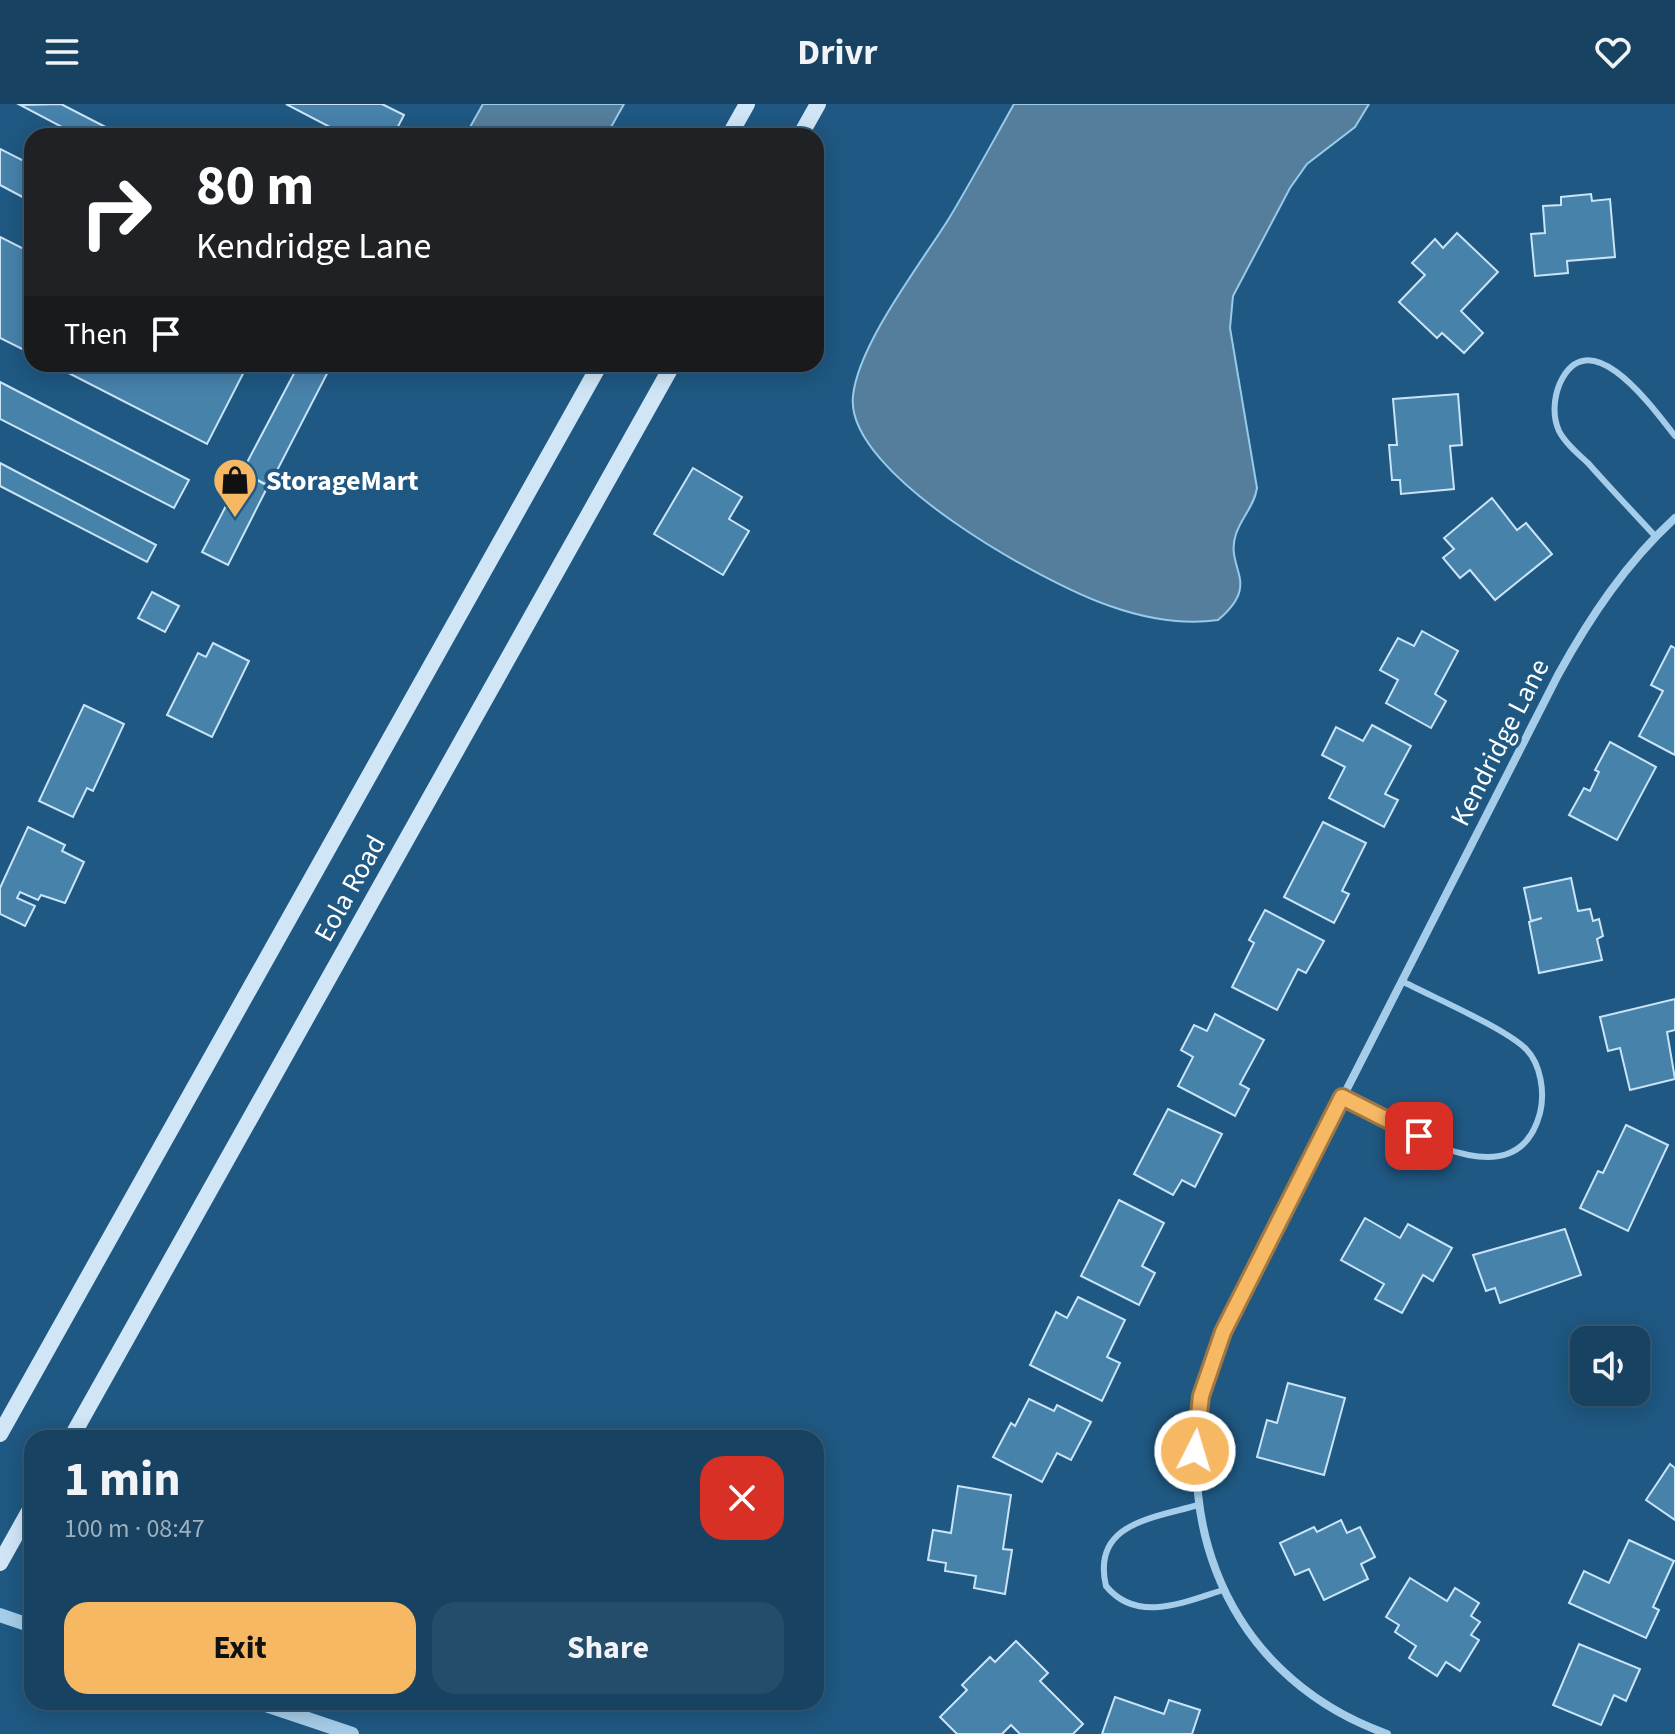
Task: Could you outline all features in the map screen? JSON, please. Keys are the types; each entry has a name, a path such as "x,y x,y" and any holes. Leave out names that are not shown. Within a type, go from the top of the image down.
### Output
{"main road":[{"path":"734,128 747,104"},
{"path":"804,128 818,104"},
{"name":"Eola Road","path":"0,1434 596,372"},
{"name":"Eola Road","path":"75,1430 669,372"},
{"path":"0,1563 24,1520"}],"street":[{"name":"Kendridge Lane","path":"1387,1734 1346,1717 1279,1667 1250,1632 1223,1590 1207,1550 1198,1505 1195,1434 1208,1368 1342,1097 1586,623 1655,536 1675,518"},
{"path":"0,1615 24,1623"},
{"path":"281,1710 352,1734"}],"lane":[{"path":"1655,536 1558,430 1555,394 1563,376 1574,366 1587,361 1603,363 1636,388 1675,436"},
{"path":"1342,1097 1444,1148 1480,1160 1495,1159 1512,1152 1526,1141 1534,1126 1540,1113 1541,1081 1527,1050 1402,981"},
{"path":"1198,1505 1126,1526 1109,1548 1105,1562 1106,1586 1124,1603 1154,1608 1223,1590"}],"water":[{"path":"483,104 624,104 610,128 470,128"},
{"path":"1014,104 1369,104 1355,127 1307,164 1290,188 1233,296 1230,328 1257,488 1236,534 1234,557 1240,585 1238,595 1218,620 1177,621 1136,614 1080,594 1041,575 954,522 913,491 880,459 859,427 853,396 866,353 892,306 957,206"}],"building":[{"path":"61,104 108,128 64,128 20,105"},
{"path":"286,104 382,104 404,115 397,128 332,128"},
{"path":"0,149 24,161 24,198 0,185"},
{"path":"1591,194 1592,201 1610,199 1615,257 1567,261 1568,273 1535,276 1531,234 1545,233 1543,206 1561,205 1561,197"},
{"path":"1457,233 1498,272 1461,311 1483,333 1464,353 1442,333 1437,338 1399,302 1425,275 1412,263 1435,239 1443,248"},
{"path":"0,237 24,249 24,350 0,338"},
{"path":"67,372 244,372 207,444"},
{"path":"295,372 328,372 269,486 242,472"},
{"path":"0,382 189,480 174,508 0,419"},
{"path":"1458,394 1462,445 1450,446 1454,489 1401,494 1400,480 1392,480 1389,445 1397,445 1393,399"},
{"path":"0,463 156,545 147,562 0,486"},
{"path":"693,468 742,497 729,519 749,531 723,575 654,534"},
{"name":"StorageMart","path":"243,473 268,486 228,565 202,552"},
{"path":"1492,498 1517,530 1526,523 1552,554 1495,600 1470,570 1460,578 1443,558 1454,549 1444,538"},
{"path":"152,592 179,606 165,632 138,618"},
{"path":"1422,631 1458,651 1435,694 1446,701 1431,728 1386,703 1398,680 1380,670 1398,638 1414,646"},
{"path":"213,643 249,661 212,737 167,715 198,653 206,657"},
{"path":"1671,646 1675,648 1675,755 1639,736 1663,691 1651,685"},
{"path":"84,705 124,724 93,791 87,788 73,817 39,801"},
{"path":"1372,725 1411,746 1385,794 1398,800 1384,827 1329,798 1345,767 1322,755 1336,727 1363,741"},
{"path":"1610,742 1656,767 1617,840 1569,815 1584,788 1590,791 1599,772 1595,770"},
{"path":"1323,822 1366,843 1342,891 1349,894 1334,923 1284,897"},
{"path":"28,827 65,845 62,851 84,862 65,903 41,895 38,900 20,892 17,898 35,906 25,926 0,914 0,888"},
{"path":"1571,878 1578,911 1590,909 1593,921 1599,919 1603,936 1597,939 1602,960 1539,973 1529,922 1542,918 1531,921 1524,888"},
{"path":"1265,910 1324,941 1306,973 1298,969 1277,1010 1232,987 1254,943 1249,940"},
{"path":"1675,999 1675,1030 1667,1032 1675,1079 1630,1090 1620,1048 1608,1051 1600,1017"},
{"path":"1215,1014 1264,1040 1240,1084 1249,1089 1235,1116 1178,1086 1193,1057 1181,1050 1194,1025 1207,1031"},
{"path":"1168,1109 1222,1134 1195,1187 1182,1180 1173,1195 1134,1174"},
{"path":"1626,1125 1668,1145 1628,1231 1580,1208 1598,1171 1603,1173"},
{"path":"1119,1200 1164,1223 1142,1266 1155,1273 1139,1305 1081,1276"},
{"path":"1365,1218 1400,1238 1408,1224 1452,1248 1433,1281 1423,1275 1402,1313 1375,1299 1384,1284 1341,1260"},
{"path":"1565,1229 1581,1275 1500,1303 1495,1288 1486,1291 1473,1255"},
{"path":"1078,1297 1125,1320 1107,1357 1120,1363 1102,1401 1030,1365 1056,1312 1067,1318"},
{"path":"1288,1383 1345,1398 1324,1475 1257,1457 1267,1420 1277,1423"},
{"path":"1029,1399 1054,1411 1057,1405 1091,1422 1071,1460 1057,1453 1042,1482 993,1457 1011,1423 1015,1426"},
{"path":"1670,1464 1675,1468 1675,1520 1646,1500"},
{"path":"958,1486 1011,1495 1003,1549 1012,1550 1005,1594 974,1588 976,1576 945,1571 946,1563 928,1560 933,1530 951,1533"},
{"path":"1341,1520 1347,1533 1360,1527 1375,1557 1361,1564 1368,1579 1324,1600 1309,1569 1295,1575 1280,1543 1314,1527 1317,1532"},
{"path":"1629,1540 1674,1561 1653,1607 1659,1610 1646,1638 1569,1603 1584,1571 1609,1583"},
{"path":"1410,1578 1447,1601 1455,1588 1479,1603 1471,1616 1480,1622 1471,1635 1479,1640 1460,1671 1446,1662 1437,1676 1409,1658 1416,1646 1395,1632 1399,1625 1386,1617"},
{"path":"1016,1641 1048,1673 1040,1681 1083,1724 1073,1734 1020,1734 1011,1725 1002,1734 957,1734 940,1717 967,1690 962,1685 990,1657 995,1662"},
{"path":"1579,1644 1640,1669 1626,1701 1614,1695 1601,1725 1553,1705"},
{"path":"1115,1697 1164,1714 1169,1700 1200,1710 1192,1734 1102,1734"}],"place":[{"name":"StorageMart","path":"235,519"}],"route":[{"path":"1195,1451 1195,1434 1208,1368 1223,1332 1342,1097 1419,1136"}]}
